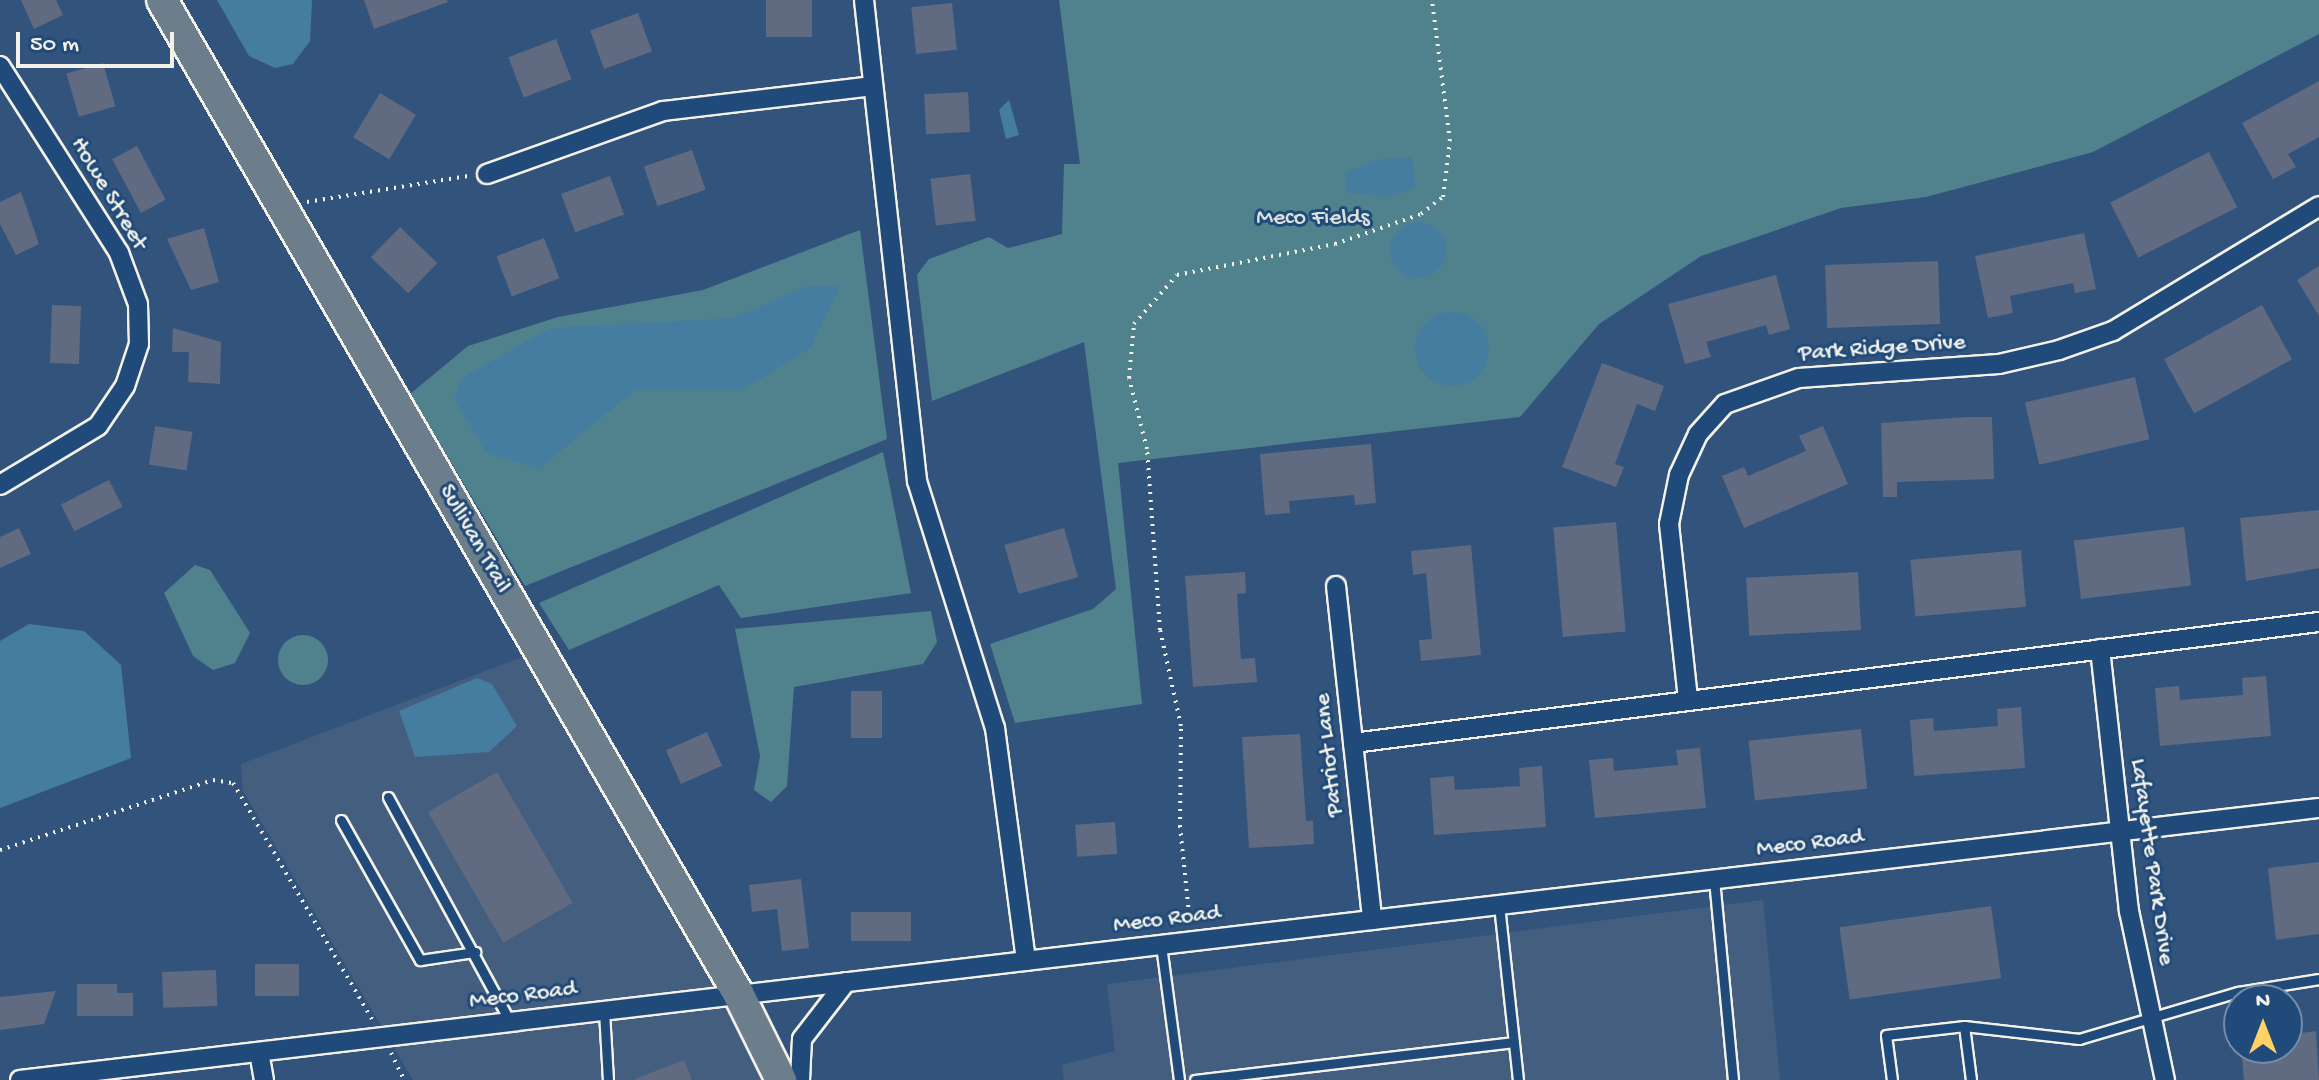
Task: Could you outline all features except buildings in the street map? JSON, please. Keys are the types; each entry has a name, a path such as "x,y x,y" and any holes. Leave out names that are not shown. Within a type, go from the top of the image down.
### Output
{"main road":[{"name":"Sullivan Trail","path":"162,0 739,995 781,1080"}],"street":[{"path":"864,0 917,481 995,728 1026,961"},
{"name":"Howe Street","path":"0,66 119,253 138,304 139,344 125,386 98,426 0,485"},
{"path":"487,174 663,111 873,86"},
{"name":"Park Ridge Drive","path":"1688,699 1669,524 1679,475 1698,434 1725,404 1799,378 1999,364 2059,350 2113,331 2319,206"},
{"name":"Patriot Lane","path":"1336,586 1372,920"},
{"path":"1353,743 2319,622"},
{"name":"Lafayette Park Drive","path":"2100,649 2121,831 2150,1018 2165,1080"},
{"name":"Meco Road","path":"20,1080 2319,808"},
{"path":"800,1080 802,1039 846,982"},
{"path":"259,1052 264,1080"}],"lane":[{"path":"388,797 475,952 510,1022"},
{"path":"341,820 420,960 475,952"},
{"path":"1714,879 1733,1080"},
{"path":"1499,905 1518,1080"},
{"path":"1161,945 1179,1080"},
{"path":"1892,1080 1886,1035 1964,1026 2079,1039 2238,992 2319,979"},
{"path":"604,1011 608,1080"},
{"path":"1964,1026 1971,1080"},
{"path":"1195,1080 1514,1042"}],"path":[{"path":"1193,941 1180,827 1181,726 1160,630 1147,449 1129,378 1134,324 1177,275 1335,244 1421,214 1443,197 1450,141 1432,0"},
{"path":"281,206 487,174"},
{"path":"0,850 213,780 233,783 371,1018"},
{"path":"393,1056 404,1080"}],"shaded area":[{"path":"217,0 312,0 310,41 293,64 275,68 249,56"},
{"path":"1009,100 1019,135 1006,139 999,110"},
{"path":"1412,157 1415,187 1392,197 1348,193 1344,174 1375,160"},
{"path":"1418,222 1438,230 1446,250 1438,270 1418,278 1398,270 1390,250 1398,230"},
{"path":"841,285 811,348 744,389 636,389 539,469 487,453 454,399 462,378 550,328 734,318 808,286"},
{"path":"1452,312 1473,318 1483,328 1489,349 1483,370 1473,380 1452,386 1431,380 1421,370 1415,349 1421,328 1431,318"},
{"path":"29,624 84,631 121,665 131,758 0,808 0,641"},
{"path":"533,653 798,1080 413,1080 243,791 241,764"},
{"path":"477,678 492,684 517,726 489,752 415,757 399,711"},
{"path":"1763,900 1780,1080 1064,1080 1062,1065 1115,1051 1107,984"}],"green space":[{"name":"Meco Fields","path":"1059,0 2319,0 2319,34 2093,152 1926,197 1841,208 1701,256 1599,324 1520,417 1118,463 1142,704 1015,723 990,644 1093,609 1116,589 1084,342 932,401 917,275 929,259 989,237 1008,248 1062,234 1064,164 1080,164"},
{"path":"860,230 887,439 525,586 410,394 468,346 558,317 703,290"},
{"path":"883,452 911,593 741,618 719,585 569,650 539,603"},
{"path":"195,565 210,570 250,633 235,663 213,670 193,656 164,593"},
{"path":"931,611 937,642 923,664 794,687 787,786 771,802 754,790 760,756 735,629"},
{"path":"303,635 321,642 328,660 321,678 303,685 285,678 278,660 285,642"}]}
